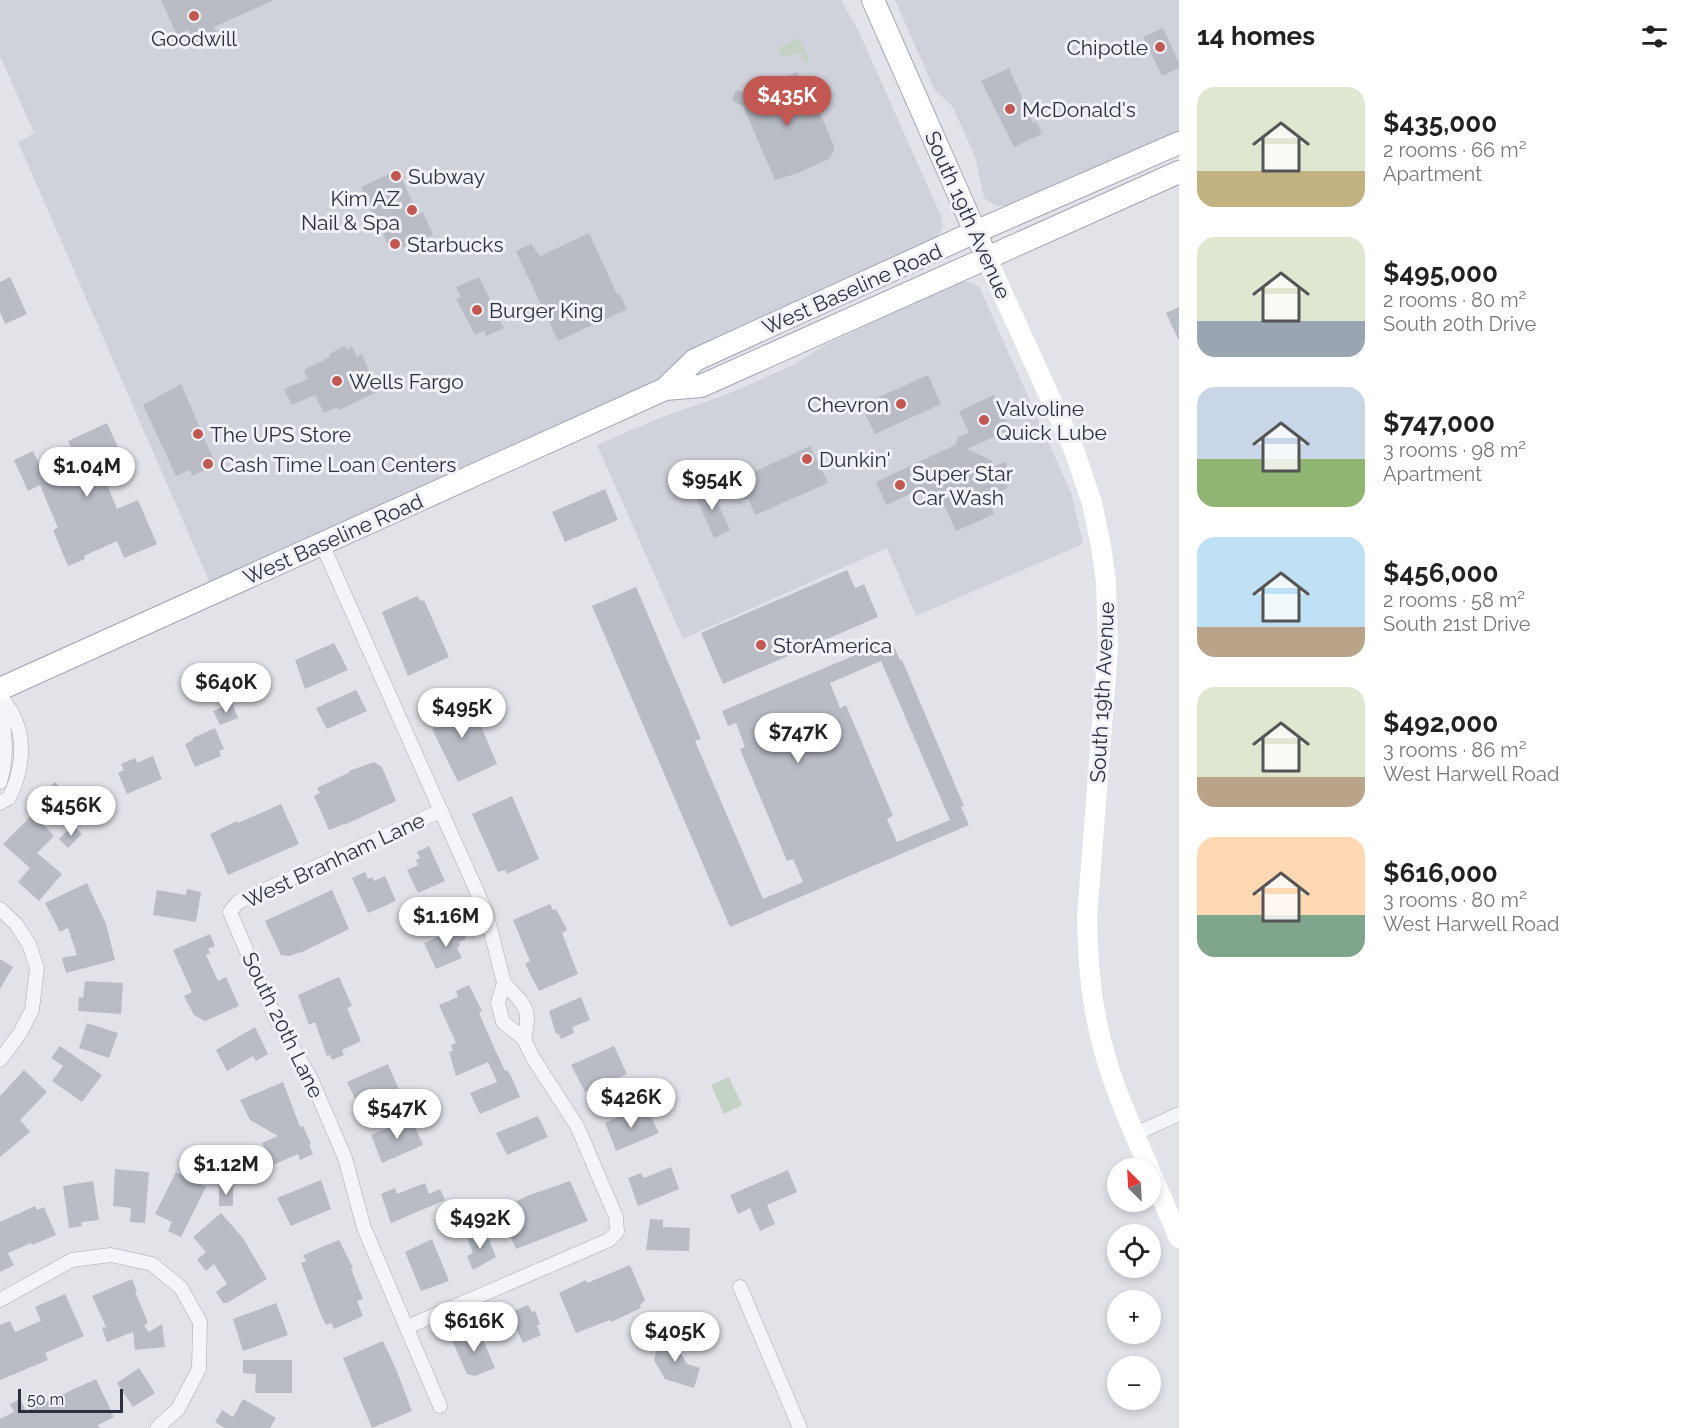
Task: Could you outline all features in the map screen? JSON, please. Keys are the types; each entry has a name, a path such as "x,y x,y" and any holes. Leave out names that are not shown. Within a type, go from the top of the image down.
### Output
{"main road":[{"name":"South 19th Avenue","path":"873,0 1074,450 1092,503 1106,582 1108,648 1087,916 1088,958 1092,1001 1100,1037 1109,1067 1145,1158"},
{"name":"West Baseline Road","path":"665,389 695,360 975,232 1179,143"},
{"name":"West Baseline Road","path":"0,689 665,389 701,386 1179,172"},
{"name":"South 19th Avenue","path":"1161,1196 1179,1238"}],"street":[{"path":"321,544 486,912 504,983 498,1004 499,1013 507,1026 524,1039 533,1058 577,1126 616,1217 617,1232 609,1240 407,1327"},
{"path":"0,695 14,716 19,730 20,770 9,798 0,803"},
{"path":"0,706 5,730 6,766 0,782"},
{"path":"6,766 20,770"},
{"name":"West Branham Lane","path":"230,912 238,902 440,811"},
{"path":"0,909 16,924 29,944 37,968 32,1010 0,1060"},
{"name":"South 20th Lane","path":"230,912 275,1017 316,1088 345,1158 364,1228 440,1406"},
{"path":"504,983 522,1001 527,1014 528,1025 524,1039"},
{"path":"1135,1134 1179,1114"},
{"path":"0,1300 72,1260 111,1255 152,1264 181,1288 201,1322 199,1369 178,1409 158,1428"},
{"path":"740,1287 800,1428"}],"shaded area":[{"path":"0,0 841,0 859,32 943,225 941,232 933,240 710,340 665,389 214,592 18,142 34,133 0,56"},
{"path":"895,0 1179,0 1179,130 1007,206 996,206 984,198 975,156 952,106 934,89"},
{"path":"961,281 972,283 980,288 1071,493 1083,544 916,616 887,548 683,639 597,445 657,419 735,391 793,365 825,345"}],"green space":[{"path":"799,38 809,60 804,61 802,53 782,56 780,47"},
{"path":"729,1077 742,1105 724,1114 711,1085"}],"building":[{"name":"Goodwill","path":"161,0 274,0 214,27 217,33 194,44 188,30 177,35"},
{"name":"Chipotle","path":"1163,28 1179,63 1179,68 1162,76 1143,37"},
{"name":"McDonald's","path":"1009,68 1033,123 1036,121 1042,134 1014,147 981,81"},
{"path":"797,72 816,115 820,113 834,151 829,159 798,173 775,180 743,106 732,101 736,90 748,94"},
{"path":"398,170 418,215 423,212 433,235 398,249 388,245 383,233 381,234 361,187"},
{"path":"589,233 617,294 619,293 627,309 558,341 516,251 531,244 540,256"},
{"path":"10,277 27,314 5,324 0,312 0,282"},
{"name":"Burger King","path":"479,277 504,328 486,336 484,331 475,335 456,299 461,297 456,287"},
{"path":"1179,307 1179,341 1166,313"},
{"name":"Wells Fargo","path":"345,346 346,350 352,347 357,357 362,354 377,392 339,410 338,407 324,413 315,395 292,405 284,389 308,379 304,370 330,357 329,354"},
{"name":"Chevron","path":"928,375 941,404 875,434 861,405"},
{"path":"181,384 216,465 192,476 190,470 176,476 143,405"},
{"path":"994,395 1010,430 967,449 991,460 994,467 1005,462 1012,478 1005,481 1008,488 987,497 994,514 956,531 939,494 929,499 924,488 886,505 876,482 955,445 958,437 969,433 959,411"},
{"path":"107,423 127,467 104,477 117,509 138,500 157,544 124,558 117,541 68,566 53,530 58,528 40,485 28,491 14,460 33,451 39,464 72,450 68,441"},
{"path":"810,446 828,483 755,515 748,498 745,500 738,484 744,480 743,477"},
{"path":"709,484 730,530 714,538 693,491"},
{"path":"605,489 618,520 565,542 552,512"},
{"path":"847,570 855,588 864,584 878,617 723,684 701,633"},
{"path":"636,587 701,739 695,741 763,899 803,882 793,859 787,861 740,749 745,747 736,723 728,726 722,711 891,640 902,660 964,806 961,807 969,825 730,927 592,606","holes":["881,661 950,820 897,842 887,819 893,816 846,705 840,708 830,683"]},
{"path":"417,596 421,601 424,600 449,657 408,676 382,612"},
{"path":"334,643 348,670 305,689 295,660"},
{"path":"356,690 367,711 327,729 316,708"},
{"path":"468,695 497,764 458,782 427,714"},
{"path":"232,703 238,718 220,725 213,711"},
{"path":"215,728 224,749 219,751 221,756 195,767 185,744"},
{"path":"153,756 162,779 127,794 118,773 124,770 121,764 135,758 137,763"},
{"path":"374,762 382,767 396,801 329,830 314,796 320,793 317,788 349,771"},
{"path":"55,782 63,791 50,804 41,795"},
{"path":"512,796 539,859 507,874 505,870 498,872 472,814"},
{"path":"281,804 299,844 228,875 210,834"},
{"path":"33,814 54,836 37,853 62,874 39,901 18,882 30,868 3,844"},
{"path":"73,825 82,834 68,848 59,839"},
{"path":"429,846 445,881 418,893 407,870 418,865 416,860 420,858 417,852"},
{"path":"365,872 368,879 372,877 374,881 385,876 396,901 368,913 352,878"},
{"path":"87,883 106,924 115,960 66,973 62,958 77,955 68,928 60,932 45,903"},
{"path":"187,889 201,892 196,922 153,915 157,890 186,895"},
{"path":"332,890 349,929 300,953 290,956 281,955 265,921"},
{"path":"550,904 553,910 556,909 567,930 562,933 578,974 539,991 525,964 530,961 513,920"},
{"path":"461,927 466,939 459,942 460,946 457,948 462,958 436,969 424,943"},
{"path":"210,934 215,946 208,949 210,953 206,955 218,981 226,977 239,1006 205,1021 194,1015 184,996 192,992 173,950"},
{"path":"0,959 13,967 0,989"},
{"path":"339,977 352,1006 347,1008 361,1041 342,1050 344,1055 332,1060 330,1055 327,1056 315,1022 309,1025 298,995"},
{"path":"85,981 123,983 121,1014 78,1011 79,997 83,998"},
{"path":"469,985 482,1011 479,1013 493,1045 520,1097 480,1114 470,1093 497,1082 488,1062 456,1076 449,1052 453,1051 451,1045 456,1043 439,1005 458,997 456,991"},
{"path":"581,997 590,1020 572,1027 574,1033 561,1039 558,1033 556,1034 549,1011"},
{"path":"87,1023 118,1033 109,1058 79,1048"},
{"path":"255,1027 268,1054 256,1061 253,1056 227,1071 216,1050"},
{"path":"60,1046 102,1075 82,1102 52,1081 63,1066 51,1058"},
{"path":"614,1046 627,1074 585,1092 571,1065"},
{"path":"388,1064 400,1092 360,1109 347,1082"},
{"path":"24,1070 47,1092 20,1120 30,1132 0,1157 0,1096"},
{"path":"283,1082 300,1127 303,1126 311,1144 309,1145 313,1154 300,1160 298,1154 257,1172 253,1162 267,1154 262,1143 278,1136 250,1120 240,1100"},
{"path":"641,1107 645,1113 648,1111 659,1133 616,1151 605,1123"},
{"path":"538,1116 548,1137 507,1155 496,1133"},
{"path":"411,1118 423,1145 382,1163 371,1135"},
{"path":"671,1167 679,1189 638,1206 628,1178 641,1173 644,1178"},
{"path":"115,1169 149,1172 145,1223 130,1222 131,1208 113,1206"},
{"path":"788,1170 797,1192 767,1205 775,1224 760,1231 750,1208 738,1214 730,1195"},
{"path":"176,1172 206,1187 181,1237 168,1231 172,1222 155,1214"},
{"path":"321,1180 331,1209 291,1226 277,1198"},
{"path":"93,1181 99,1220 81,1222 82,1226 69,1228 63,1186"},
{"path":"570,1181 588,1221 516,1249 499,1210 527,1196"},
{"path":"425,1183 429,1194 440,1189 445,1200 391,1223 381,1194 395,1188 397,1194"},
{"path":"219,1185 233,1185 233,1206 219,1206"},
{"path":"35,1206 37,1210 44,1207 56,1235 8,1253 14,1265 0,1272 0,1222"},
{"path":"221,1213 243,1238 267,1279 227,1303 223,1303 216,1292 227,1284 214,1264 206,1271 197,1260 206,1252 193,1237"},
{"path":"650,1219 663,1220 663,1227 690,1228 689,1251 646,1250"},
{"path":"485,1230 496,1257 473,1270 467,1256 473,1253 467,1238"},
{"path":"432,1239 449,1281 421,1291 405,1252"},
{"path":"339,1240 353,1268 351,1269 363,1299 357,1301 363,1316 334,1329 331,1323 326,1325 321,1315 301,1263 306,1261 303,1255"},
{"path":"630,1265 645,1300 640,1305 641,1308 611,1322 610,1320 576,1333 559,1293 586,1280 587,1283"},
{"path":"132,1279 148,1323 144,1326 149,1332 162,1324 165,1347 135,1350 133,1332 107,1342 102,1328 106,1327 92,1296"},
{"path":"65,1294 84,1336 45,1353 48,1360 0,1380 0,1325 10,1321 15,1332 41,1321 35,1307"},
{"path":"276,1303 288,1335 243,1351 233,1319"},
{"path":"528,1305 532,1312 535,1311 541,1335 523,1343 516,1328 510,1331 504,1315"},
{"path":"478,1328 495,1368 475,1376 467,1374 452,1340"},
{"path":"660,1336 679,1339 677,1347 687,1364 700,1368 694,1388 665,1379 654,1360"},
{"path":"383,1341 412,1411 372,1428 343,1358"},
{"path":"243,1360 292,1360 292,1393 255,1393 256,1374 243,1373"},
{"path":"139,1368 155,1393 133,1407 117,1383"},
{"path":"96,1379 114,1417 98,1425 100,1428 0,1428 0,1419 14,1412 10,1404 20,1399 26,1411"},
{"path":"243,1399 276,1418 270,1428 225,1428 215,1422 222,1410 233,1417"}],"place":[{"name":"Goodwill","path":"194,16"},
{"name":"Chipotle","path":"1160,47"},
{"name":"McDonald's","path":"1010,109"},
{"name":"Subway","path":"396,176"},
{"name":"Kim AZ Nail & Spa","path":"412,210"},
{"name":"Starbucks","path":"395,244"},
{"name":"Burger King","path":"477,310"},
{"name":"Wells Fargo","path":"337,381"},
{"name":"Chevron","path":"901,404"},
{"name":"Valvoline Quick Lube","path":"984,420"},
{"name":"The UPS Store","path":"198,434"},
{"name":"Dunkin'","path":"807,459"},
{"name":"Cash Time Loan Centers","path":"208,464"},
{"name":"Super Star Car Wash","path":"900,485"},
{"name":"StorAmerica","path":"761,645"}]}
